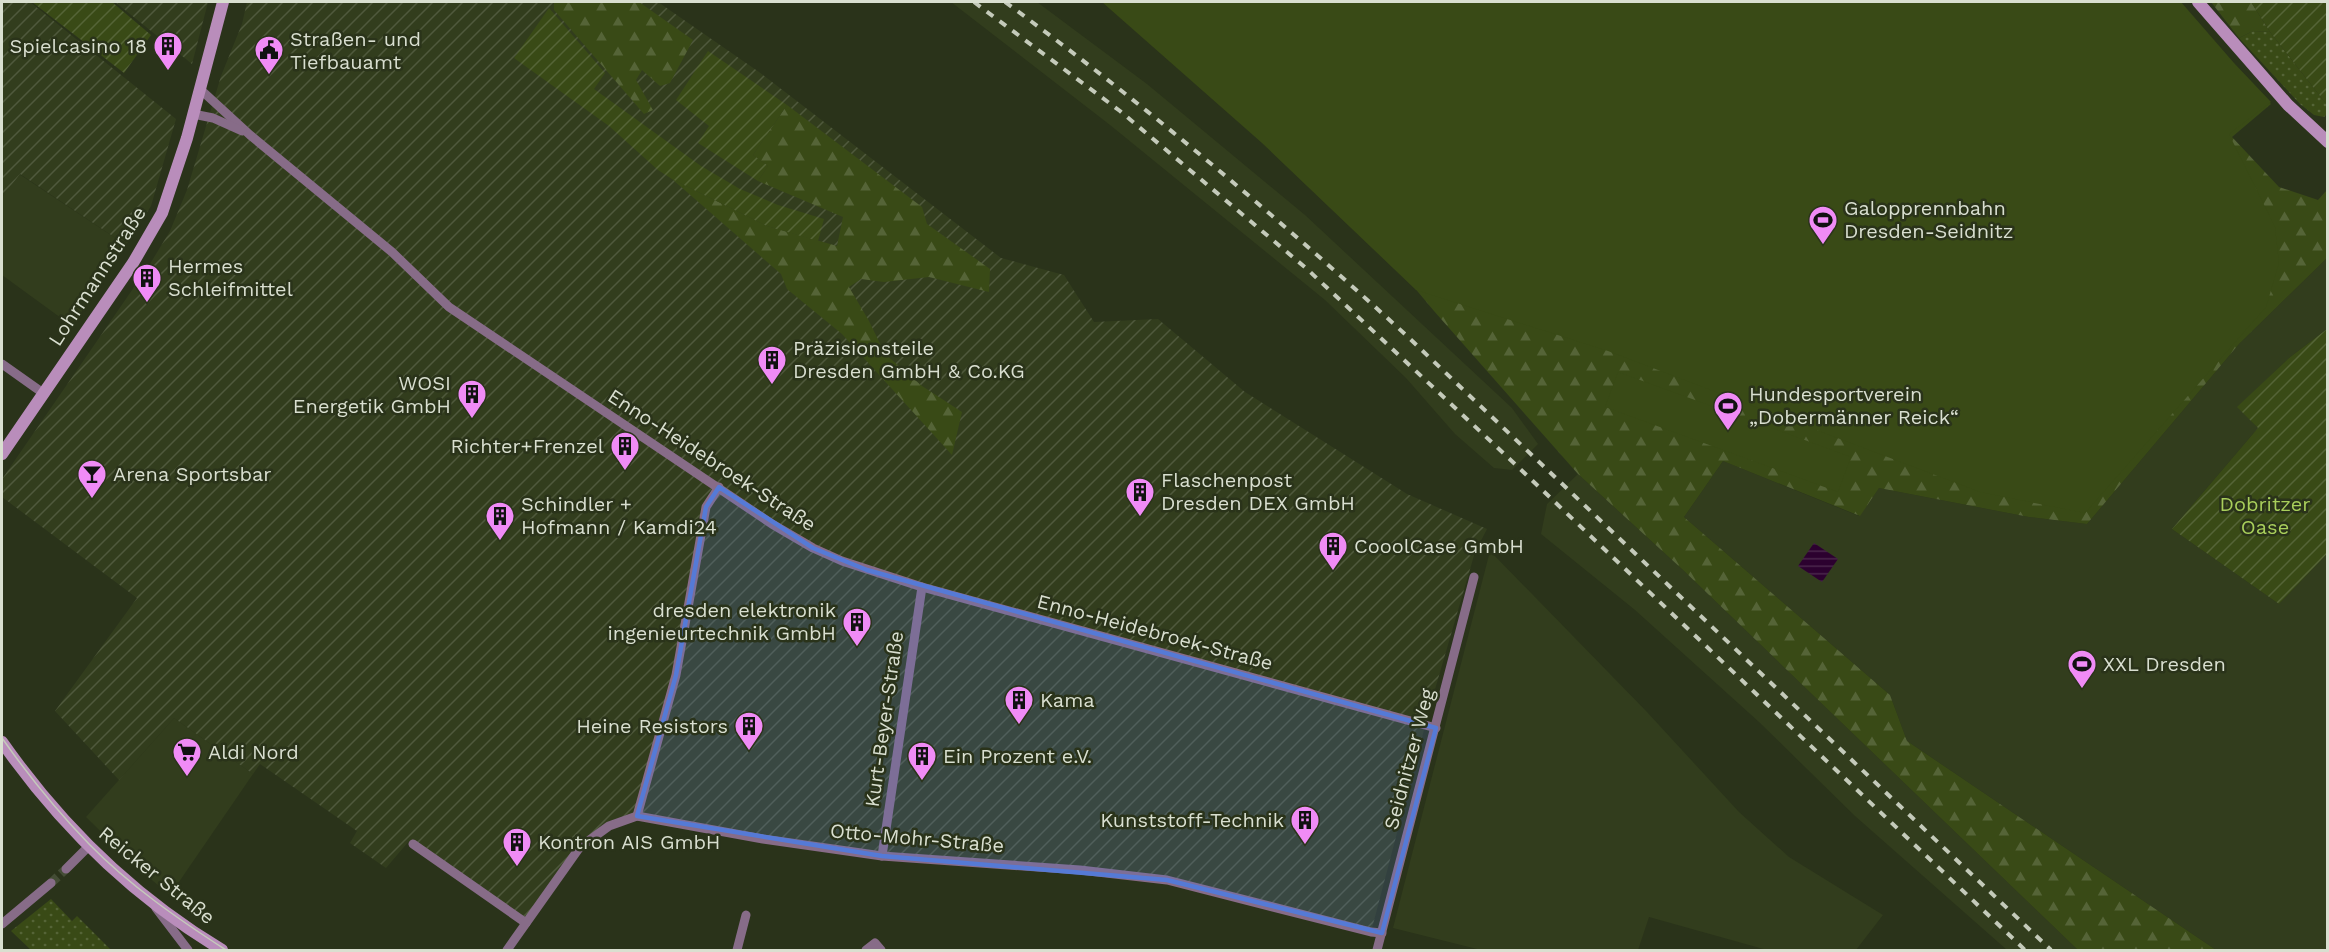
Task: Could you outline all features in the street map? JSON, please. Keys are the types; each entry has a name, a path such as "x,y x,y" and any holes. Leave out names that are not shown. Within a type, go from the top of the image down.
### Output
{"street":[{"name":"Lohrmannstraße","path":"2,454 152,233 176,176 223,2"},
{"path":"2198,2 2288,105 2327,141"},
{"name":"Enno-Heidebroek-Straße","path":"201,90 250,135 392,252 449,307 772,524 813,548 851,564 922,587 1436,728"},
{"name":"Enno-Heidebroek-Straße","path":"194,114 213,118 250,135"},
{"path":"2,364 43,393"},
{"path":"507,951 579,848 609,826 637,816 676,675 706,507 718,487"},
{"name":"Seidnitzer Weg","path":"1377,951 1474,577"},
{"name":"Kurt-Beyer-Straße","path":"882,856 922,587"},
{"name":"Reicker Straße","path":"2,742 31,782 88,847 153,903 222,951"},
{"name":"Otto-Mohr-Straße","path":"637,816 763,839 882,856 1080,870 1167,880 1382,933"},
{"path":"413,844 526,923"},
{"path":"66,869 88,847"},
{"path":"2,924 51,883"},
{"path":"153,903 167,925 190,951 198,936"},
{"path":"737,951 746,915"},
{"path":"866,951 875,943 881,951"}],"highlighted area":[{"path":"719,487 813,548 867,570 1436,728 1382,933 1167,880 882,856 637,816 676,675 706,507"}],"shaded area":[{"path":"2,2 30,2 176,119 151,206 126,245 20,174 2,197"},
{"path":"115,2 208,2 192,64"},
{"path":"247,2 658,2 759,72 1001,258 1064,275 1094,322 1158,319 1245,392 1407,494 1487,529 1475,552 1431,703 1371,932 1167,880 882,856 637,816 609,826 580,847 526,923 409,841 386,868 350,843 357,831 260,764 253,774 174,718 119,780 55,711 137,598 2,497 2,479 150,264 170,231 187,190 221,76 242,24"},
{"path":"951,2 1037,2 1147,84 1305,215 1512,408 1538,444 1512,470 1494,468 1455,434 1406,378 1325,300 1110,125"},
{"path":"19,174 126,245 72,326 2,275 2,197"},
{"path":"2327,258 2327,329 2289,358 2238,407 2258,428 2172,529 2279,604 2327,554 2327,950 2216,950 1907,741 1890,695 1684,517 1723,461 1859,516 1879,488 2029,517 2087,524 2239,344"},
{"path":"1578,474 1683,570 2078,950 2007,950 1855,816 1759,722 1635,610 1541,534 1547,504"},
{"path":"1814,543 1838,559 1822,582 1798,566"},
{"path":"1490,551 1647,712 1739,812 1789,857 1883,915 1856,950 1767,950 1649,917 1638,950 1481,950 1393,928"},
{"path":"174,718 253,774 170,895 141,871 86,817"}],"green space":[{"path":"32,2 112,2 151,35 124,73"},
{"path":"554,2 639,2 693,40 670,83 660,86 642,70 636,80 653,110 644,114 554,10"},
{"name":"Galopprennbahn Dresden-Seidnitz","path":"1102,2 2181,2 2271,102 2229,134 2275,227 2279,263 2266,307 2085,513 1980,492 1608,351 1416,290 1262,143"},
{"path":"2211,2 2251,2 2270,32 2253,31 2239,38"},
{"path":"2251,2 2327,2 2327,105 2270,32"},
{"path":"549,8 605,73 594,89 701,166 740,189 778,205 824,219 818,241 767,226 672,179 658,170 609,126 514,58"},
{"path":"2253,31 2270,32 2327,105 2327,114 2324,117 2314,115 2300,104 2239,38"},
{"path":"708,51 787,105 753,155 768,166 758,181 698,143 709,126 676,100"},
{"path":"2233,63 2271,104 2232,137 2279,187 2318,200 2327,190 2327,258 2239,344 2087,524 2029,517 1879,488 1860,516 1723,461 1684,517 1890,695 1907,741 2216,950 2078,950 1683,570 1578,474 1382,249"},
{"path":"787,105 922,207 927,224 990,269 989,292 929,277 884,282 861,279 849,287 885,354 922,386 962,412 952,455 842,334 787,289 781,274 672,179 767,226 837,246 843,217 758,181 768,166 753,155"},
{"name":"Dobritzer Oase","path":"2327,329 2327,554 2279,604 2172,529 2258,428 2237,407 2289,358"},
{"name":"Hundesportverein „Dobermänner Reick“","path":"1618,372 1851,457 1838,492 1605,407"},
{"path":"51,899 72,921 77,916 111,950 31,950 11,931"}],"tunnel":[{"path":"51,883 66,869"}],"tram line":[{"path":"2,738 54,806 104,859 154,901 226,950"}],"railway":[{"path":"974,2 1120,111 1307,269 2025,950"},
{"path":"1005,2 1109,81 1210,163 1407,336 2051,950"}],"place":[{"name":"Spielcasino 18","path":"168,72"},
{"name":"Straßen- und Tiefbauamt","path":"269,76"},
{"name":"Galopprennbahn Dresden-Seidnitz","path":"1823,246"},
{"name":"Hermes Schleifmittel","path":"147,304"},
{"name":"Präzisionsteile Dresden GmbH & Co.KG","path":"772,386"},
{"name":"WOSI Energetik GmbH","path":"472,420"},
{"name":"Hundesportverein „Dobermänner Reick“","path":"1728,432"},
{"name":"Richter+Frenzel","path":"625,472"},
{"name":"Arena Sportsbar","path":"92,500"},
{"name":"Flaschenpost Dresden DEX GmbH","path":"1140,518"},
{"name":"Schindler + Hofmann / Kamdi24","path":"500,542"},
{"name":"CooolCase GmbH","path":"1333,572"},
{"name":"dresden elektronik ingenieurtechnik GmbH","path":"857,648"},
{"name":"XXL Dresden","path":"2082,690"},
{"name":"Kama","path":"1019,726"},
{"name":"Heine Resistors","path":"749,752"},
{"name":"Aldi Nord","path":"187,778"},
{"name":"Ein Prozent e.V.","path":"922,782"},
{"name":"Kunststoff-Technik","path":"1305,846"},
{"name":"Kontron AIS GmbH","path":"517,868"}]}
